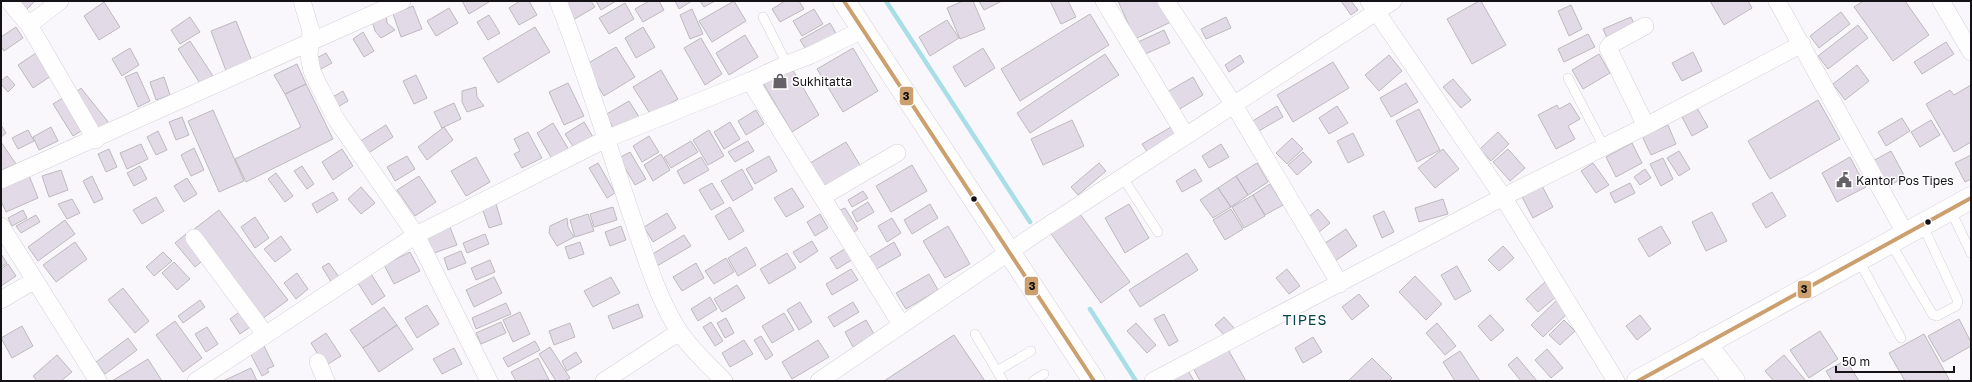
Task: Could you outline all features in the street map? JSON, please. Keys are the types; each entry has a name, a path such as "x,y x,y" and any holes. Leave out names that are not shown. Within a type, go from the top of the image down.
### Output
{"main road":[{"path":"844,1 1094,381"},
{"path":"1638,381 1971,198"},
{"path":"1705,343 1734,381"}],"street":[{"path":"9,1 29,25 96,140"},
{"path":"29,25 60,1"},
{"path":"302,1 311,31 309,56 312,71 336,119 416,235 489,381"},
{"path":"1,180 96,140 402,1"},
{"path":"558,1 572,36 663,303 680,332 724,381"},
{"path":"1104,1 1186,136"},
{"path":"1166,1 1234,105 1340,284"},
{"path":"819,381 1009,251 1234,105 1373,6 1393,1"},
{"path":"1777,1 1906,233"},
{"path":"1941,1 1971,52"},
{"path":"1373,6 1502,197 1616,381"},
{"path":"1645,26 1610,45 1608,48 1646,126"},
{"path":"196,381 416,235 606,139 750,81 786,64 811,56 862,30"},
{"path":"1152,381 1340,284 1502,197 1646,126 1802,44"},
{"path":"750,81 901,324"},
{"path":"822,197 897,153"},
{"path":"1,226 98,381"},
{"path":"194,238 265,334"},
{"path":"1,300 35,280"},
{"path":"604,381 680,332"},
{"path":"318,362 326,381"}],"lane":[{"path":"764,17 786,64"},
{"path":"1568,78 1604,147"},
{"path":"1123,178 1158,232"},
{"path":"1950,209 1971,253"},
{"path":"1906,233 1958,301 1956,306 1937,316 1933,315 1906,233"},
{"path":"1858,259 1901,338"},
{"path":"975,334 1003,381"},
{"path":"997,371 1031,351"},
{"path":"1033,381 1044,374"}],"building":[{"path":"13,1 35,1 24,12"},
{"path":"462,1 488,1 489,2 469,14"},
{"path":"520,1 529,1 537,15 519,25 509,8"},
{"path":"562,1 591,1 595,7 573,20"},
{"path":"596,1 616,1 601,10"},
{"path":"649,1 659,1 664,10 643,22 635,9"},
{"path":"675,1 692,1 679,9"},
{"path":"700,1 715,1 704,7"},
{"path":"734,1 746,21 712,42 699,21"},
{"path":"785,1 799,1 804,9 780,22 772,9"},
{"path":"963,1 973,1 985,29 960,39 947,8"},
{"path":"979,1 1002,1 984,10"},
{"path":"1050,1 1068,1 1076,17 1061,24"},
{"path":"1118,1 1161,1 1171,22 1135,39"},
{"path":"1341,1 1351,1 1358,10 1351,15"},
{"path":"1481,1 1506,45 1472,64 1447,19"},
{"path":"1710,1 1748,1 1752,8 1724,25"},
{"path":"1863,1 1905,1 1929,35 1893,61 1854,7"},
{"path":"104,2 120,27 99,40 84,16"},
{"path":"625,3 634,19 609,34 599,18"},
{"path":"1571,5 1582,29 1569,36 1558,11"},
{"path":"413,6 422,29 401,37 393,14"},
{"path":"449,8 458,23 436,36 427,21"},
{"path":"692,9 703,34 690,39 680,15"},
{"path":"814,9 823,24 802,36 793,21"},
{"path":"1841,12 1850,24 1819,48 1810,36"},
{"path":"386,13 387,23 395,30 381,38 375,31 372,21"},
{"path":"1090,14 1109,45 1020,101 1001,69"},
{"path":"489,15 500,33 488,40 477,22"},
{"path":"190,17 200,32 180,44 171,30"},
{"path":"1226,17 1231,28 1206,39 1201,29"},
{"path":"1631,17 1635,26 1607,38 1603,29"},
{"path":"947,20 959,38 930,56 919,37"},
{"path":"236,21 254,66 228,76 211,31"},
{"path":"830,23 838,37 809,54 800,40"},
{"path":"1858,25 1868,38 1828,69 1818,56"},
{"path":"16,27 23,38 4,51 1,46 1,37"},
{"path":"535,27 550,52 498,83 483,58"},
{"path":"643,27 655,47 636,58 625,38"},
{"path":"1164,30 1170,43 1143,55 1138,42"},
{"path":"363,32 374,51 364,57 353,39"},
{"path":"1588,34 1595,47 1564,62 1558,49"},
{"path":"745,35 758,57 729,75 716,53"},
{"path":"701,38 722,74 705,85 684,48"},
{"path":"190,41 215,79 203,88 178,49"},
{"path":"1946,42 1954,54 1922,74 1914,62"},
{"path":"616,47 635,77 604,96 585,65"},
{"path":"130,48 139,65 122,76 112,59"},
{"path":"853,48 878,91 843,112 817,69"},
{"path":"983,48 995,68 965,87 953,67"},
{"path":"39,51 54,74 33,88 18,65"},
{"path":"1693,52 1702,71 1682,81 1672,63"},
{"path":"326,53 332,63 319,70 313,60"},
{"path":"1105,54 1119,75 1030,133 1017,113"},
{"path":"1599,54 1610,73 1583,89 1572,70"},
{"path":"1240,55 1244,62 1229,72 1225,65"},
{"path":"1389,55 1402,71 1379,91 1365,75"},
{"path":"1333,62 1349,88 1293,122 1277,95"},
{"path":"297,64 306,84 285,94 274,75"},
{"path":"1857,65 1869,81 1845,100 1833,84"},
{"path":"791,67 819,115 792,132 763,83"},
{"path":"661,70 678,99 651,115 633,87"},
{"path":"137,72 150,101 138,107 125,77"},
{"path":"416,75 427,98 414,104 403,81"},
{"path":"7,76 15,85 8,92 1,84 1,81"},
{"path":"164,77 170,95 156,100 150,82"},
{"path":"1193,77 1203,95 1178,110 1167,92"},
{"path":"1453,79 1471,100 1461,108 1443,87"},
{"path":"568,83 584,116 564,125 549,92"},
{"path":"1406,83 1418,102 1391,117 1380,98"},
{"path":"306,84 333,139 246,182 235,159 301,127 285,94"},
{"path":"1971,85 1971,142 1954,152 1926,104 1950,90 1954,95"},
{"path":"476,87 477,97 484,106 467,112 462,102 462,91"},
{"path":"81,88 109,123 98,132 71,96"},
{"path":"343,91 348,101 336,108 331,98"},
{"path":"66,96 86,128 73,136 53,104"},
{"path":"1818,100 1840,139 1770,179 1748,141"},
{"path":"629,101 641,120 617,134 605,115"},
{"path":"454,103 461,119 442,128 434,112"},
{"path":"1570,103 1580,119 1568,126 1575,139 1556,149 1538,115 1557,105 1559,109"},
{"path":"1277,106 1283,117 1257,132 1251,122"},
{"path":"1337,106 1348,123 1329,134 1319,118"},
{"path":"1697,108 1708,127 1692,136 1682,117"},
{"path":"1419,109 1440,150 1417,162 1396,121"},
{"path":"213,110 244,181 219,192 188,121"},
{"path":"756,110 764,124 746,135 738,121"},
{"path":"182,117 189,135 176,140 169,122"},
{"path":"1902,118 1910,131 1886,146 1878,132"},
{"path":"1072,120 1084,146 1043,165 1031,139"},
{"path":"1931,120 1940,135 1920,147 1911,132"},
{"path":"584,122 593,137 574,148 565,134"},
{"path":"730,122 740,139 724,149 714,132"},
{"path":"553,123 569,150 552,159 537,133"},
{"path":"1,125 6,133 1,137"},
{"path":"386,125 393,137 367,154 359,142"},
{"path":"1668,125 1676,144 1651,155 1642,136"},
{"path":"51,127 58,141 39,150 33,137"},
{"path":"444,127 453,140 427,160 418,147"},
{"path":"1171,127 1177,136 1148,153 1142,144"},
{"path":"28,130 34,141 18,149 12,138"},
{"path":"709,130 724,156 708,165 693,140"},
{"path":"158,131 167,150 156,155 147,137"},
{"path":"528,132 542,158 522,168 514,154 520,151 514,139"},
{"path":"1498,132 1509,144 1491,161 1480,149"},
{"path":"1353,133 1364,155 1348,163 1337,141"},
{"path":"649,136 659,152 642,162 633,146"},
{"path":"1292,138 1303,149 1287,164 1276,153"},
{"path":"691,141 698,152 671,168 664,157"},
{"path":"748,141 754,151 735,162 728,152"},
{"path":"1,142 16,164 1,170"},
{"path":"846,142 863,170 826,192 810,163"},
{"path":"1632,143 1642,163 1616,177 1606,157"},
{"path":"141,144 148,159 127,169 120,153"},
{"path":"1221,144 1229,157 1209,168 1202,156"},
{"path":"194,148 204,170 191,176 181,155"},
{"path":"109,149 117,167 106,172 98,154"},
{"path":"342,149 353,166 333,180 322,162"},
{"path":"1443,149 1459,169 1435,188 1418,168"},
{"path":"1508,149 1525,168 1510,181 1493,162"},
{"path":"1679,151 1690,169 1679,176 1667,158"},
{"path":"1891,151 1905,177 1887,187 1873,161"},
{"path":"630,152 646,179 635,185 619,158"},
{"path":"1303,152 1312,162 1297,175 1288,165"},
{"path":"661,154 670,170 653,181 644,165"},
{"path":"1971,155 1971,179 1965,182 1955,163"},
{"path":"407,156 415,169 395,181 387,167"},
{"path":"769,156 777,171 755,184 746,169"},
{"path":"476,157 490,182 466,196 451,171"},
{"path":"701,157 709,170 684,184 677,171"},
{"name":"Kantor Pos Tipes","path":"1850,157 1866,187 1837,202 1822,173"},
{"path":"1663,158 1673,179 1661,186 1650,164"},
{"path":"598,163 615,193 607,198 589,168"},
{"path":"1099,163 1106,171 1078,195 1071,187"},
{"path":"1257,163 1268,182 1248,195 1236,176"},
{"path":"1593,163 1609,185 1596,193 1581,171"},
{"path":"912,165 927,191 891,212 876,186"},
{"path":"140,166 147,179 134,186 127,173"},
{"path":"302,166 314,184 307,189 294,171"},
{"path":"742,169 753,189 733,201 721,181"},
{"path":"1195,169 1202,181 1182,192 1176,181"},
{"path":"1645,169 1651,178 1640,185 1634,177"},
{"path":"61,170 68,190 49,197 42,176"},
{"path":"28,173 38,198 6,212 1,201 1,184"},
{"path":"276,173 293,196 285,202 268,179"},
{"path":"92,176 103,199 94,203 83,181"},
{"path":"419,176 436,202 415,216 397,190"},
{"path":"1236,176 1248,195 1231,207 1218,188"},
{"path":"187,178 197,194 184,202 174,186"},
{"path":"1540,182 1553,207 1533,218 1520,193"},
{"path":"712,183 724,203 711,210 699,190"},
{"path":"1630,183 1635,193 1615,203 1610,193"},
{"path":"1270,184 1283,205 1265,215 1253,195"},
{"path":"361,187 375,203 361,214 348,199"},
{"path":"792,188 804,207 786,217 774,198"},
{"path":"1218,188 1231,207 1213,218 1200,200"},
{"path":"863,191 868,198 852,207 848,200"},
{"path":"333,192 338,200 317,213 312,204"},
{"path":"1772,192 1786,216 1766,228 1752,204"},
{"path":"1253,195 1265,216 1244,228 1232,207"},
{"path":"156,197 164,211 142,224 133,210"},
{"path":"72,199 80,213 67,219 58,204"},
{"path":"1443,199 1448,214 1419,222 1415,208"},
{"path":"868,202 874,212 857,222 852,212"},
{"path":"496,204 502,224 489,228 482,208"},
{"path":"930,204 938,218 912,234 904,220"},
{"path":"1129,204 1149,238 1125,253 1105,218"},
{"path":"613,207 617,220 594,227 590,214"},
{"path":"730,207 744,231 729,240 715,216"},
{"path":"845,208 858,229 851,234 838,211"},
{"path":"1231,209 1243,229 1225,240 1213,220"},
{"path":"1318,209 1330,223 1318,233 1306,219"},
{"path":"23,210 27,218 12,226 8,218"},
{"path":"219,210 288,300 262,319 193,230"},
{"path":"1077,210 1130,282 1101,303 1049,231"},
{"path":"1384,211 1394,232 1382,238 1373,216"},
{"path":"1712,212 1727,241 1706,251 1692,222"},
{"path":"667,213 676,228 653,242 644,227"},
{"path":"588,214 594,231 575,237 570,220"},
{"path":"820,214 828,228 815,236 807,222"},
{"path":"36,215 40,222 21,233 16,226"},
{"path":"255,217 269,238 255,248 241,227"},
{"path":"567,218 568,227 574,237 557,246 549,233 550,226"},
{"path":"892,218 901,233 887,242 878,226"},
{"path":"65,220 75,234 38,261 28,247"},
{"path":"621,226 626,240 610,246 605,232"},
{"path":"948,226 970,264 945,278 923,241"},
{"path":"1661,226 1671,243 1649,257 1638,239"},
{"path":"450,227 457,245 431,254 424,236"},
{"path":"1346,229 1357,246 1335,261 1324,244"},
{"path":"186,234 206,258 195,267 175,243"},
{"path":"485,234 489,244 467,253 463,243"},
{"path":"684,235 691,246 657,266 651,255"},
{"path":"281,236 291,250 275,262 264,249"},
{"path":"812,241 818,251 800,263 793,252"},
{"path":"75,242 87,259 56,282 43,265"},
{"path":"580,242 584,254 569,259 565,247"},
{"path":"894,242 901,255 873,271 866,259"},
{"path":"1503,246 1514,258 1499,271 1488,260"},
{"path":"746,247 756,265 738,276 728,258"},
{"path":"848,247 855,258 837,269 830,258"},
{"path":"461,251 466,263 448,270 444,258"},
{"path":"163,252 172,261 154,276 146,267"},
{"path":"410,252 420,271 394,284 384,265"},
{"path":"787,253 796,268 769,284 760,269"},
{"path":"1187,253 1198,270 1140,307 1129,290"},
{"path":"1,254 7,263 1,267"},
{"path":"726,258 734,272 714,284 705,271"},
{"path":"490,260 495,272 476,280 471,268"},
{"path":"174,262 190,279 177,290 162,273"},
{"path":"329,263 341,280 333,285 322,267"},
{"path":"696,263 704,278 682,291 673,277"},
{"path":"8,264 16,276 1,286 1,269"},
{"path":"1457,266 1471,291 1455,300 1441,275"},
{"path":"851,269 858,280 832,295 826,284"},
{"path":"1287,269 1300,286 1289,294 1276,278"},
{"path":"297,273 308,289 296,299 284,283"},
{"path":"371,274 385,296 372,305 358,283"},
{"path":"929,274 938,290 906,309 896,293"},
{"path":"1415,276 1442,304 1426,320 1399,292"},
{"path":"494,277 502,293 474,307 466,290"},
{"path":"611,277 620,293 593,307 584,291"},
{"path":"1545,282 1557,296 1538,312 1526,299"},
{"path":"737,285 745,298 722,312 714,299"},
{"path":"123,288 149,321 135,333 108,300"},
{"path":"1359,294 1369,306 1352,320 1342,307"},
{"path":"710,297 717,309 698,321 691,309"},
{"path":"1559,298 1571,310 1543,337 1531,325"},
{"path":"200,300 205,307 183,323 178,316"},
{"path":"800,302 812,322 799,330 787,310"},
{"path":"853,302 859,312 834,327 828,317"},
{"path":"506,303 511,314 476,329 472,318"},
{"path":"638,304 643,317 613,329 608,316"},
{"path":"427,305 439,324 417,338 405,318"},
{"path":"384,307 397,325 363,348 350,330"},
{"path":"242,310 253,325 240,334 230,319"},
{"path":"520,312 530,334 513,342 503,320"},
{"path":"784,313 794,330 772,343 762,326"},
{"path":"1164,314 1178,341 1169,346 1154,319"},
{"path":"1490,315 1504,330 1491,341 1478,326"},
{"path":"1640,315 1651,329 1637,340 1626,326"},
{"path":"1224,317 1235,329 1226,337 1215,325"},
{"path":"726,318 734,333 725,338 717,323"},
{"path":"1959,319 1971,342 1971,346 1943,362 1928,336"},
{"path":"866,320 874,334 853,347 845,332"},
{"path":"1564,320 1575,331 1560,345 1549,335"},
{"path":"175,321 202,358 183,372 156,335"},
{"path":"501,322 506,333 481,344 476,333"},
{"path":"711,322 723,341 715,346 703,327"},
{"path":"570,323 575,337 554,345 549,331"},
{"path":"1136,323 1156,345 1147,353 1127,331"},
{"path":"1437,323 1456,346 1445,355 1426,333"},
{"path":"397,325 413,349 379,372 363,348"},
{"path":"22,326 33,346 12,358 1,338"},
{"path":"207,327 218,344 206,352 195,334"},
{"path":"1820,331 1838,359 1809,378 1790,350"},
{"path":"326,333 341,356 325,366 311,343"},
{"path":"1924,334 1950,381 1905,381 1889,353"},
{"path":"954,335 985,381 884,381"},
{"path":"761,336 773,355 766,360 754,340"},
{"path":"1313,337 1322,352 1303,363 1295,348"},
{"path":"128,338 137,350 105,374 96,362"},
{"path":"744,340 753,354 730,367 722,353"},
{"path":"818,340 829,357 792,379 782,362"},
{"path":"535,341 540,350 508,367 503,358"},
{"path":"264,346 274,366 267,369 269,372 262,376 250,353"},
{"path":"1226,346 1246,381 1200,381 1192,366"},
{"path":"550,347 570,378 565,381 556,381 539,354"},
{"path":"454,348 462,364 442,374 433,359"},
{"path":"1547,349 1563,368 1551,378 1535,360"},
{"path":"1460,351 1480,381 1455,381 1443,362"},
{"path":"576,352 582,362 567,371 562,361"},
{"path":"57,355 72,372 61,381 37,381 33,376"},
{"path":"1784,355 1806,381 1774,381 1765,371"},
{"path":"1517,357 1537,381 1521,381 1508,365"},
{"path":"538,358 549,380 516,381 511,372"},
{"path":"1372,358 1392,378 1389,381 1348,381"},
{"path":"148,359 162,381 112,381"},
{"path":"1846,360 1859,381 1832,381 1826,371"},
{"path":"251,368 257,381 223,381"},
{"path":"1187,369 1194,381 1167,381"}],"waterway":[{"path":"886,1 1030,222"},
{"path":"1090,309 1136,381"}],"transit line":[{"name":"3","path":"844,1 1094,381"},
{"name":"3","path":"1638,381 1971,198"}],"place":[{"name":"Sukhitatta","path":"780,81"},
{"name":"Kantor Pos Tipes","path":"1844,180"}],"district":[{"name":"TIPES","path":"1305,319"}]}
